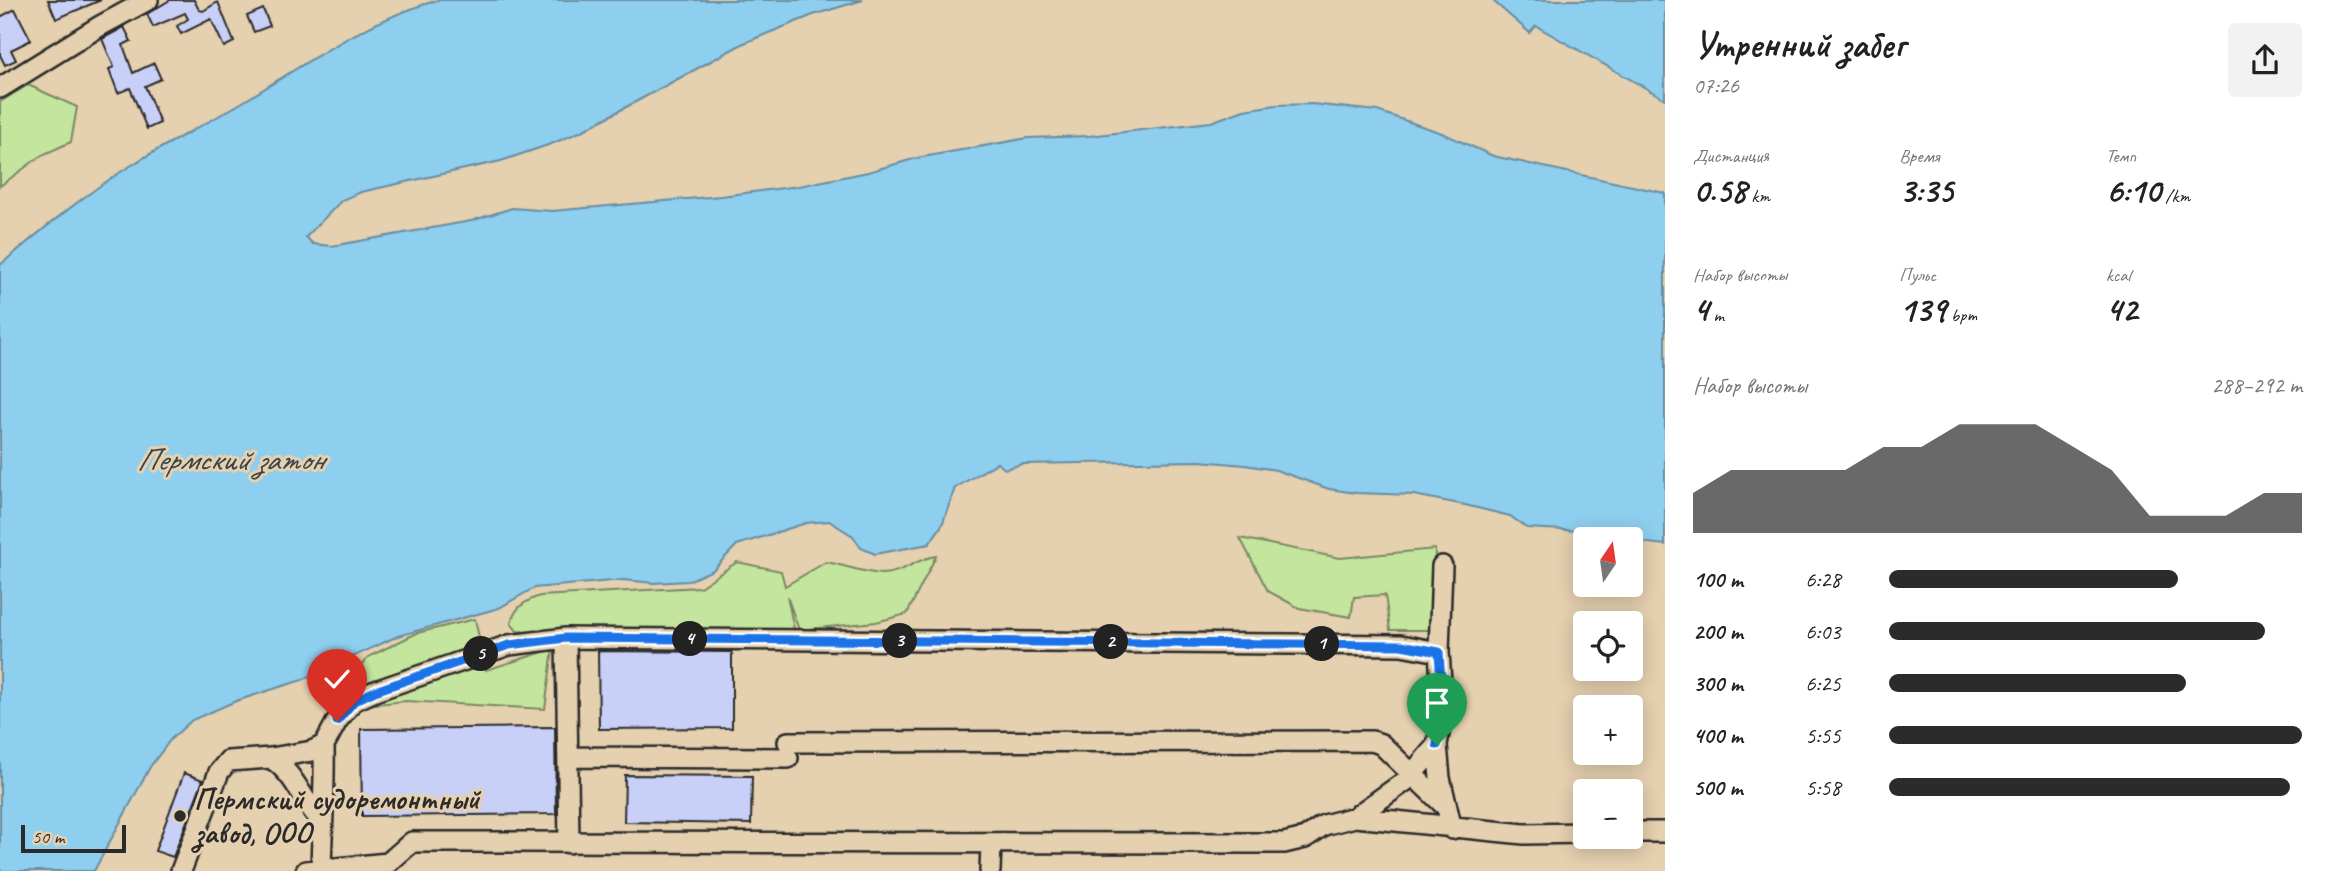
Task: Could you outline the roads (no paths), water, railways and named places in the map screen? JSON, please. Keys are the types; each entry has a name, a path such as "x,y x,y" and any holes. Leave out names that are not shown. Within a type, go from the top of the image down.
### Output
{"street":[{"path":"0,88 138,2"},
{"path":"1442,566 1439,652 1443,712 1437,745 1452,829"},
{"path":"1439,652 1401,645 566,638 509,645 375,691 354,701 337,721 324,745 325,792 314,870 388,867 412,842 1284,844 1305,838 1324,825 1355,817 1452,829 1524,834 1573,833"},
{"path":"566,638 569,843"},
{"path":"568,757 788,750 1372,741 1381,744 1447,808"},
{"path":"181,871 222,766 228,761 271,758 312,751 324,745"},
{"path":"1355,817 1411,775 1437,745"},
{"path":"271,758 288,770 307,806 322,822"},
{"path":"1643,832 1665,832"},
{"path":"990,871 991,843"}],"water":[{"name":"Пермский затон","path":"438,0 863,0 813,15 744,43 582,131 551,144 501,161 361,192 342,200 306,237 313,244 332,246 471,221 512,208 552,211 799,186 868,172 917,158 1028,138 1089,136 1211,122 1244,110 1276,105 1312,104 1377,111 1442,133 1493,156 1665,193 1665,545 1643,542 1643,527 1573,527 1573,531 1527,528 1510,516 1465,505 1414,495 1329,489 1276,470 1245,465 1200,461 1022,464 1005,469 997,463 955,488 942,525 929,544 875,554 861,548 853,536 829,521 806,523 737,545 713,570 688,581 654,583 623,580 534,588 499,608 398,636 302,680 236,701 192,720 171,739 150,767 94,871 0,871 0,265 117,174 362,30 412,8"},
{"path":"1492,0 1665,0 1665,99 1536,26 1530,33"}],"place":[{"name":"Пермский судоремонтный завод, ООО","path":"180,816"}]}
